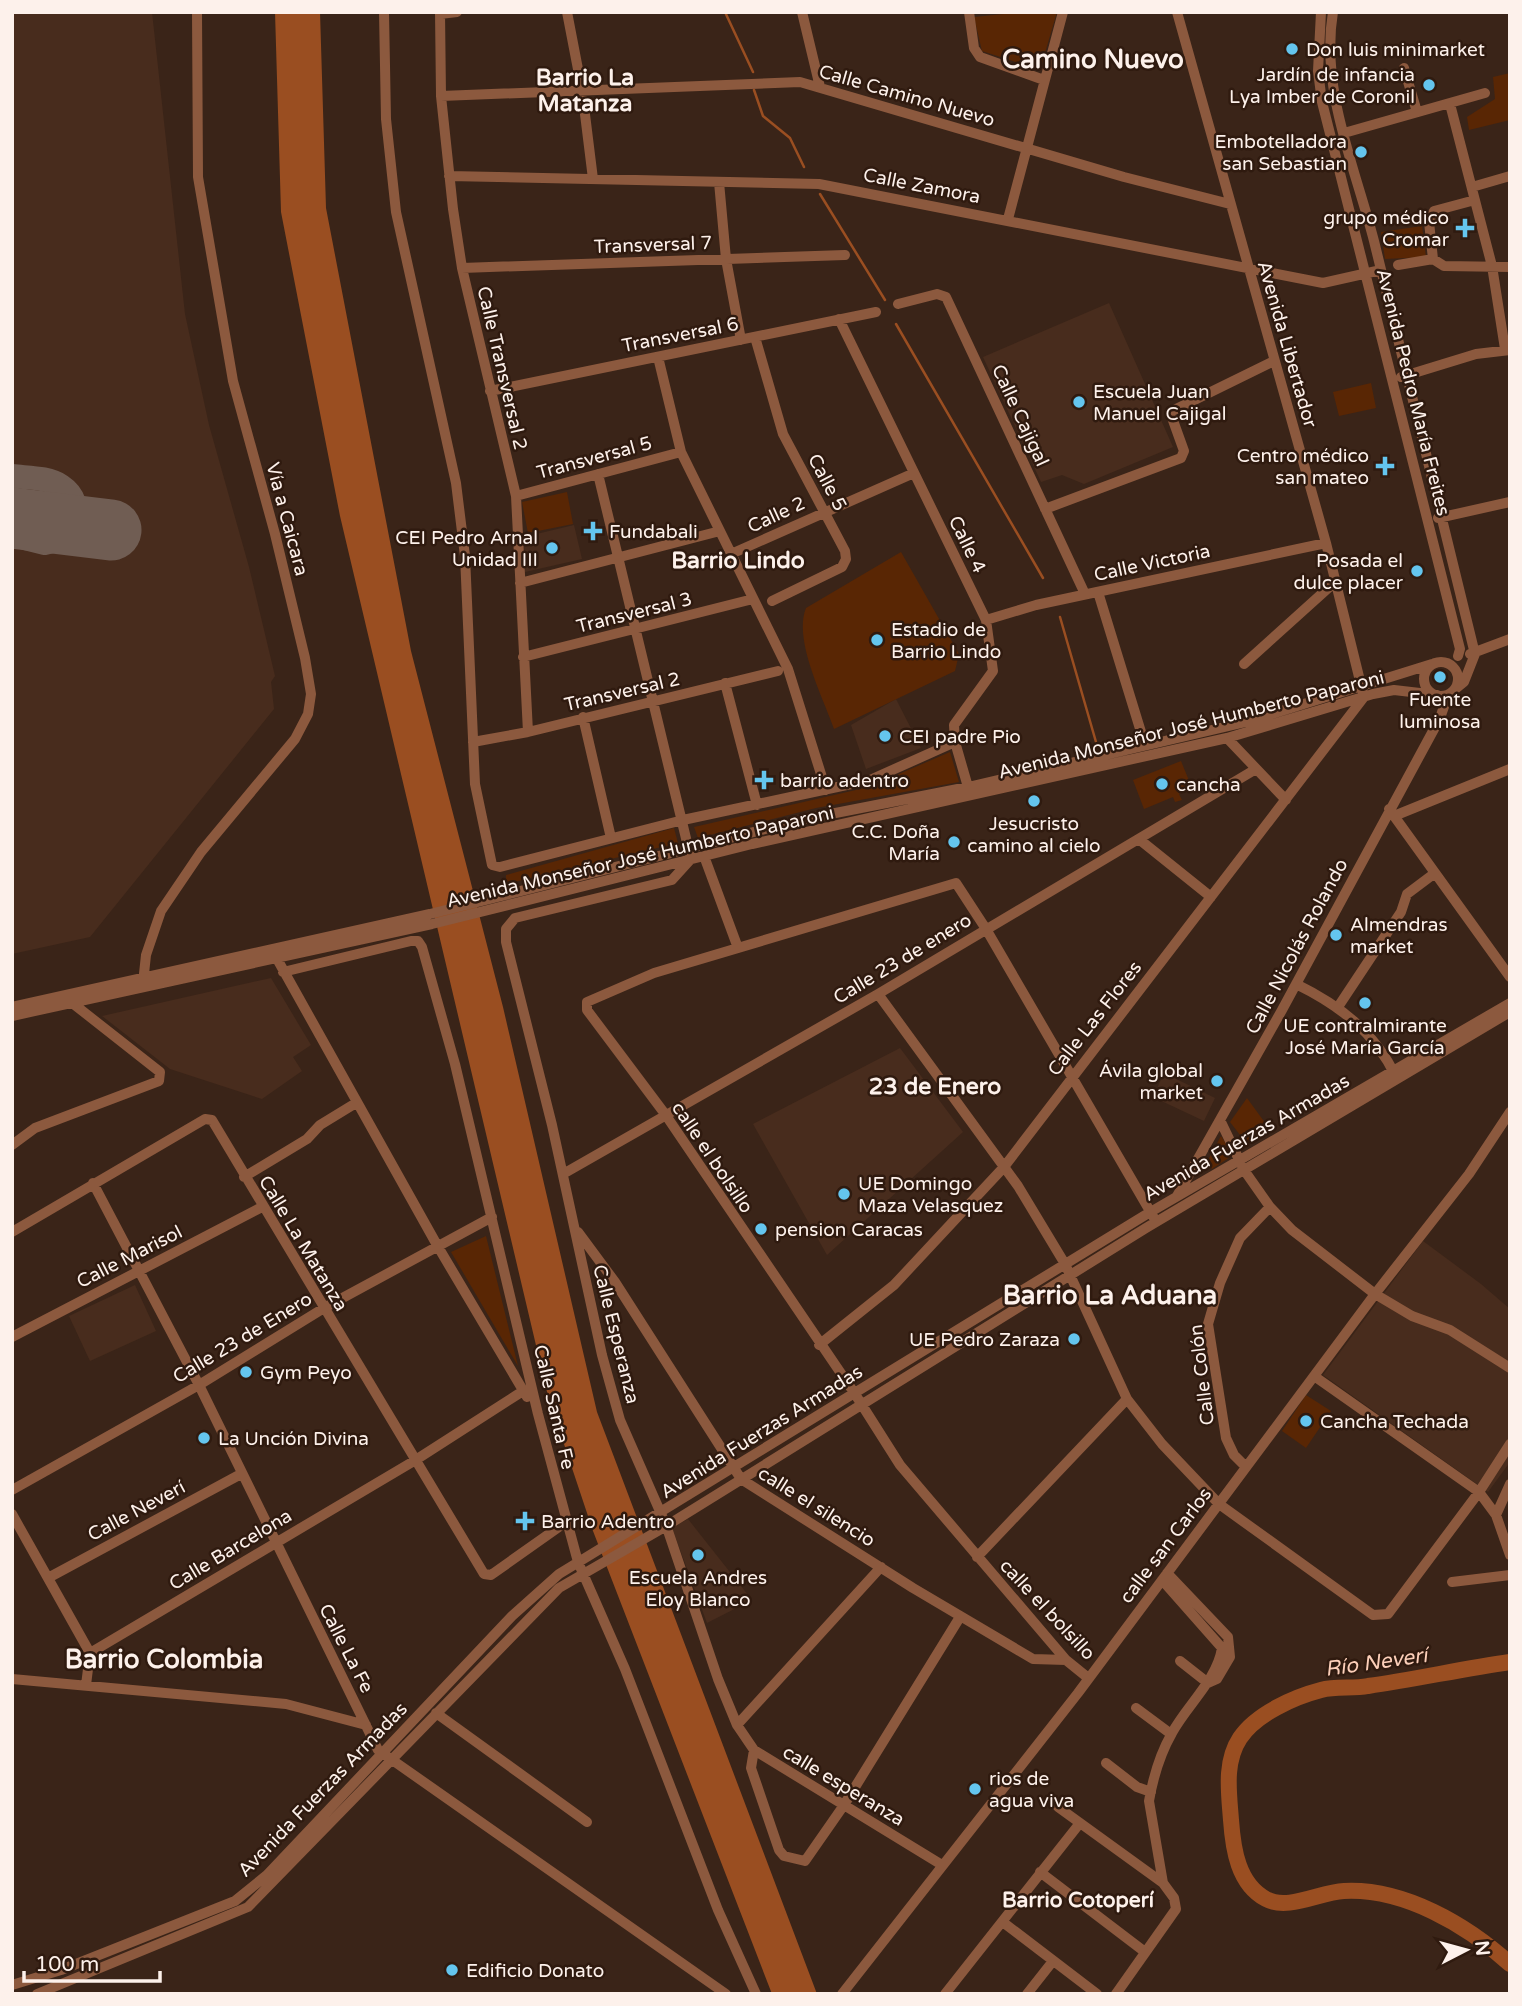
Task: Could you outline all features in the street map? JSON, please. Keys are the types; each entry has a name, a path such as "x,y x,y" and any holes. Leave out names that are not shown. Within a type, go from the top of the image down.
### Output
{"street":[{"name":"Vía a Caicara","path":"142,981 146,955 162,911 180,880 295,739 308,714 311,694 278,546 233,381 198,177 197,12"},
{"path":"384,12 386,119 396,212 456,483 464,543 475,784 492,865 500,867 683,820 870,780 955,742 968,787"},
{"path":"440,13 457,12"},
{"path":"567,12 582,89 593,179"},
{"path":"802,12 820,87"},
{"path":"969,12 974,48 980,57 1044,80"},
{"path":"1008,219 1063,12"},
{"name":"Avenida Libertador","path":"1177,12 1326,542 1363,692"},
{"name":"Avenida Pedro María Freites","path":"1321,12 1318,71 1322,102 1460,649 1458,656"},
{"name":"Avenida Pedro María Freites","path":"1333,12 1331,75 1475,654"},
{"name":"Calle Transversal 2","path":"440,13 441,96 462,268 516,496 528,732"},
{"path":"1404,68 1417,113"},
{"name":"Calle Camino Nuevo","path":"441,96 800,82 1230,204"},
{"path":"1344,133 1485,93"},
{"path":"1393,379 1476,354 1507,349 1492,267 1450,104"},
{"name":"Calle Zamora","path":"449,176 819,184 1323,283 1381,270"},
{"path":"1472,187 1510,176"},
{"path":"719,182 726,259 741,340"},
{"path":"1433,259 1429,229 1434,211 1475,200"},
{"name":"Transversal 7","path":"462,268 845,255"},
{"path":"1398,265 1433,259 1444,266 1510,267"},
{"name":"Calle Cajigal","path":"898,304 937,293 946,297 1085,594"},
{"name":"Transversal 6","path":"490,391 876,312"},
{"name":"Calle 4","path":"839,319 986,620 993,671 957,720 955,742"},
{"name":"Calle 5","path":"755,337 783,434 845,551 846,559 842,567 772,601"},
{"path":"659,357 681,452 788,669 825,790"},
{"path":"1045,509 1181,458 1184,452 1170,412 1274,361"},
{"name":"Transversal 5","path":"516,496 681,452"},
{"name":"Calle 2","path":"731,554 914,473"},
{"path":"598,474 690,854"},
{"path":"1428,520 1510,502"},
{"path":"520,583 720,531"},
{"name":"Calle Victoria","path":"986,620 1085,594 1326,542"},
{"path":"1244,664 1336,581"},
{"path":"1098,592 1145,745"},
{"name":"Transversal 3","path":"523,657 753,598"},
{"name":"Avenida Monseñor José Humberto Paparoni","path":"690,854 704,856 1227,737 1363,692 1435,663 1475,654 1510,639"},
{"path":"1446,694 1464,681 1475,654"},
{"path":"1435,663 1448,663 1456,671 1458,682 1446,694 1425,684 1425,673 1435,663"},
{"name":"Transversal 2","path":"473,742 528,732 778,671"},
{"path":"725,684 757,805"},
{"name":"Avenida Monseñor José Humberto Paparoni","path":"12,1016 142,981 276,957 431,919 690,854 796,821 968,787 1363,692 1446,694"},
{"name":"Calle Las Flores","path":"819,1345 894,1285 1003,1167 1070,1076 1286,800 1363,692"},
{"name":"Calle Nicolás Rolando","path":"1173,1213 1176,1198 1391,812 1440,718 1446,694"},
{"path":"583,717 611,838"},
{"path":"1227,737 1286,800"},
{"name":"Calle 23 de enero","path":"563,1174 878,994 1256,769"},
{"path":"1510,769 1391,812 1510,977"},
{"path":"1140,840 1211,897"},
{"name":"Calle Esperanza","path":"690,854 672,880 515,918 506,929 506,942 563,1174 602,1355 620,1420 665,1527 737,1725"},
{"path":"704,856 738,948"},
{"path":"1338,1007 1401,912 1407,894 1435,873"},
{"name":"calle el bolsillo","path":"986,929 956,883 654,973 587,1003 587,1010 665,1114 900,1465 1066,1660 1087,1677"},
{"name":"Avenida Monseñor José Humberto Paparoni","path":"12,1007 431,919"},
{"path":"986,929 1154,1217"},
{"name":"Calle Santa Fe","path":"283,971 418,942 422,947 455,1064 566,1522 718,1910 757,1994"},
{"path":"276,957 437,1245 538,1414"},
{"path":"1296,984 1338,1007 1368,1035 1395,1076"},
{"path":"878,994 1003,1167 1065,1264 1127,1399 1162,1444 1219,1504 1373,1615 1381,1616 1392,1612 1479,1492 1510,1444"},
{"path":"12,1145 35,1128 159,1081 160,1072 71,1002"},
{"name":"Avenida Fuerzas Armadas","path":"1395,1076 1510,1003"},
{"name":"Avenida Fuerzas Armadas","path":"12,1984 61,1970 235,1901 267,1875 387,1756 436,1713 543,1603 584,1572 665,1527 741,1479 1065,1264 1154,1217 1173,1213 1243,1166 1510,1012"},
{"path":"244,1177 307,1139 320,1125 356,1103"},
{"name":"calle san Carlos","path":"842,1994 1165,1576 1245,1466 1468,1174 1510,1112"},
{"name":"Calle La Matanza","path":"12,1232 93,1183 209,1119 484,1574 491,1575 566,1522"},
{"path":"1220,1121 1243,1166 1270,1207 1292,1230 1375,1294 1412,1316 1450,1330 1510,1368"},
{"name":"Avenida Fuerzas Armadas","path":"37,1994 248,1906 512,1616 541,1589 582,1559 732,1469 858,1399 1069,1275 1154,1217 1176,1198 1243,1166"},
{"name":"Calle La Fe","path":"93,1183 199,1385 274,1543 366,1725 387,1756 726,1994"},
{"name":"Calle Marisol","path":"12,1337 262,1207"},
{"name":"Calle Colón","path":"1245,1466 1234,1455 1226,1438 1208,1324 1220,1283 1240,1238 1270,1207"},
{"name":"Calle 23 de Enero","path":"12,1490 199,1385 324,1308 492,1217"},
{"name":"calle el silencio","path":"575,1227 615,1282 732,1469 741,1479 961,1618 1033,1659 1066,1660"},
{"path":"1314,1376 1479,1492 1496,1514 1510,1555"},
{"name":"Calle Barcelona","path":"90,1653 414,1461 523,1391"},
{"path":"977,1556 1127,1399"},
{"name":"Calle Neverí","path":"48,1578 241,1474"},
{"path":"1496,1514 1510,1484"},
{"path":"12,1514 90,1653 86,1685"},
{"path":"737,1725 881,1567"},
{"path":"1452,1581 1510,1575"},
{"path":"1163,1883 1149,1801 1156,1770 1171,1734 1208,1683 1217,1679 1230,1657 1228,1637 1165,1576"},
{"path":"754,1750 751,1768 781,1854 800,1860 809,1858 961,1618"},
{"path":"1180,1661 1208,1683"},
{"path":"12,1679 286,1704 366,1725"},
{"path":"1136,1708 1171,1734"},
{"path":"436,1713 587,1822"},
{"name":"calle esperanza","path":"737,1725 754,1750 942,1865"},
{"path":"1106,1763 1137,1787 1151,1792"},
{"path":"1058,1807 1163,1883 1174,1898 1176,1909 1116,1994"},
{"path":"945,1994 1004,1923 1040,1872 1080,1823"},
{"path":"1040,1872 1145,1952"},
{"path":"1004,1923 1097,1994"},
{"path":"1027,1994 1053,1961"}],"shaded area":[{"path":"12,12 152,12 185,314 209,425 249,567 275,676 271,682 274,709 90,937 12,954"},
{"path":"275,12 320,12 326,208 411,651 503,1007 597,1412 817,1994 772,1994 593,1531 548,1396 340,516 281,212"},
{"path":"1057,12 1040,70 982,51 974,17"},
{"path":"1510,73 1510,120 1469,130 1467,117 1495,99 1493,77"},
{"path":"1422,226 1426,257 1385,259 1381,232"},
{"name":"Escuela Juan Manuel Cajigal","path":"1109,303 1173,447 1084,484 1062,475 1041,482 983,357"},
{"path":"1371,383 1376,408 1339,416 1333,392"},
{"path":"567,492 573,524 528,533 522,502"},
{"name":"CEI Pedro Arnal Unidad III","path":"574,525 582,559 525,572 524,537"},
{"name":"Estadio de Barrio Lindo","path":"901,552 959,654 955,671 834,729 806,652 803,621 806,608"},
{"name":"CEI padre Pio","path":"896,699 921,748 866,769 851,725"},
{"path":"950,752 959,782 816,808 698,838 694,827 869,787"},
{"name":"cancha","path":"1181,761 1192,788 1179,794 1182,800 1175,802 1173,797 1144,809 1133,780"},
{"path":"674,828 678,843 506,884 506,875"},
{"path":"271,978 311,1045 293,1057 302,1071 262,1099 170,1069 102,1016"},
{"name":"UE Domingo Maza Velasquez","path":"900,1048 963,1132 827,1255 753,1124"},
{"path":"1164,1073 1215,1098 1204,1121 1153,1097"},
{"path":"1247,1098 1271,1131 1247,1144 1230,1122"},
{"path":"1221,1136 1233,1155 1212,1169 1207,1162"},
{"path":"486,1236 518,1366 451,1252"},
{"path":"1423,1241 1510,1309 1510,1462 1488,1492 1323,1375"},
{"path":"135,1285 156,1331 90,1361 69,1316"},
{"name":"Cancha Techada","path":"1306,1395 1331,1411 1306,1448 1282,1431"},
{"name":"Escuela Andres Eloy Blanco","path":"688,1519 752,1600 707,1623 672,1528"}],"waterway":[{"path":"725,12 753,72"},
{"path":"754,90 763,116 790,138 804,167"},
{"path":"820,194 885,300"},
{"path":"896,324 1043,578"},
{"path":"1060,617 1096,742"},
{"name":"Río Neverí","path":"1510,1662 1362,1687 1327,1689 1299,1697 1266,1714 1247,1729 1235,1747 1229,1778 1232,1831 1239,1865 1249,1884 1266,1899 1294,1902 1344,1891 1367,1892 1412,1902 1454,1923 1510,1964"}],"taxiway":[{"path":"12,476 56,483 69,493 75,511 69,528 63,535 45,543 25,538 12,525"}],"runway":[{"path":"12,518 111,530"}],"place":[{"name":"Don luis minimarket","path":"1292,49"},
{"name":"Jardín de infancia Lya Imber de Coronil","path":"1429,85"},
{"name":"Embotelladora san Sebastian","path":"1361,152"},
{"name":"grupo médico Cromar","path":"1465,228"},
{"name":"Escuela Juan Manuel Cajigal","path":"1079,402"},
{"name":"Centro médico san mateo","path":"1385,466"},
{"name":"Fundabali","path":"593,531"},
{"name":"CEI Pedro Arnal Unidad III","path":"552,548"},
{"name":"Posada el dulce placer","path":"1417,571"},
{"name":"Estadio de Barrio Lindo","path":"877,640"},
{"name":"Fuente luminosa","path":"1440,677"},
{"name":"CEI padre Pio","path":"885,736"},
{"name":"barrio adentro","path":"764,780"},
{"name":"cancha","path":"1162,784"},
{"name":"Jesucristo camino al cielo","path":"1034,801"},
{"name":"C.C. Doña María","path":"954,842"},
{"name":"Almendras market","path":"1336,935"},
{"name":"UE contralmirante José María García","path":"1365,1003"},
{"name":"Ávila global market","path":"1217,1081"},
{"name":"UE Domingo Maza Velasquez","path":"844,1194"},
{"name":"pension Caracas","path":"761,1229"},
{"name":"UE Pedro Zaraza","path":"1074,1339"},
{"name":"Gym Peyo","path":"246,1372"},
{"name":"Cancha Techada","path":"1306,1421"},
{"name":"La Unción Divina","path":"204,1438"},
{"name":"Barrio Adentro","path":"525,1521"},
{"name":"Escuela Andres Eloy Blanco","path":"698,1555"},
{"name":"rios de agua viva","path":"975,1789"},
{"name":"Edificio Donato","path":"452,1970"}],"district":[{"name":"Camino Nuevo","path":"1093,59"},
{"name":"Barrio La Matanza","path":"585,90"},
{"name":"Barrio Lindo","path":"738,560"},
{"name":"23 de Enero","path":"935,1086"},
{"name":"Barrio La Aduana","path":"1110,1295"},
{"name":"Barrio Colombia","path":"164,1659"},
{"name":"Barrio Cotoperí","path":"1078,1900"}]}
